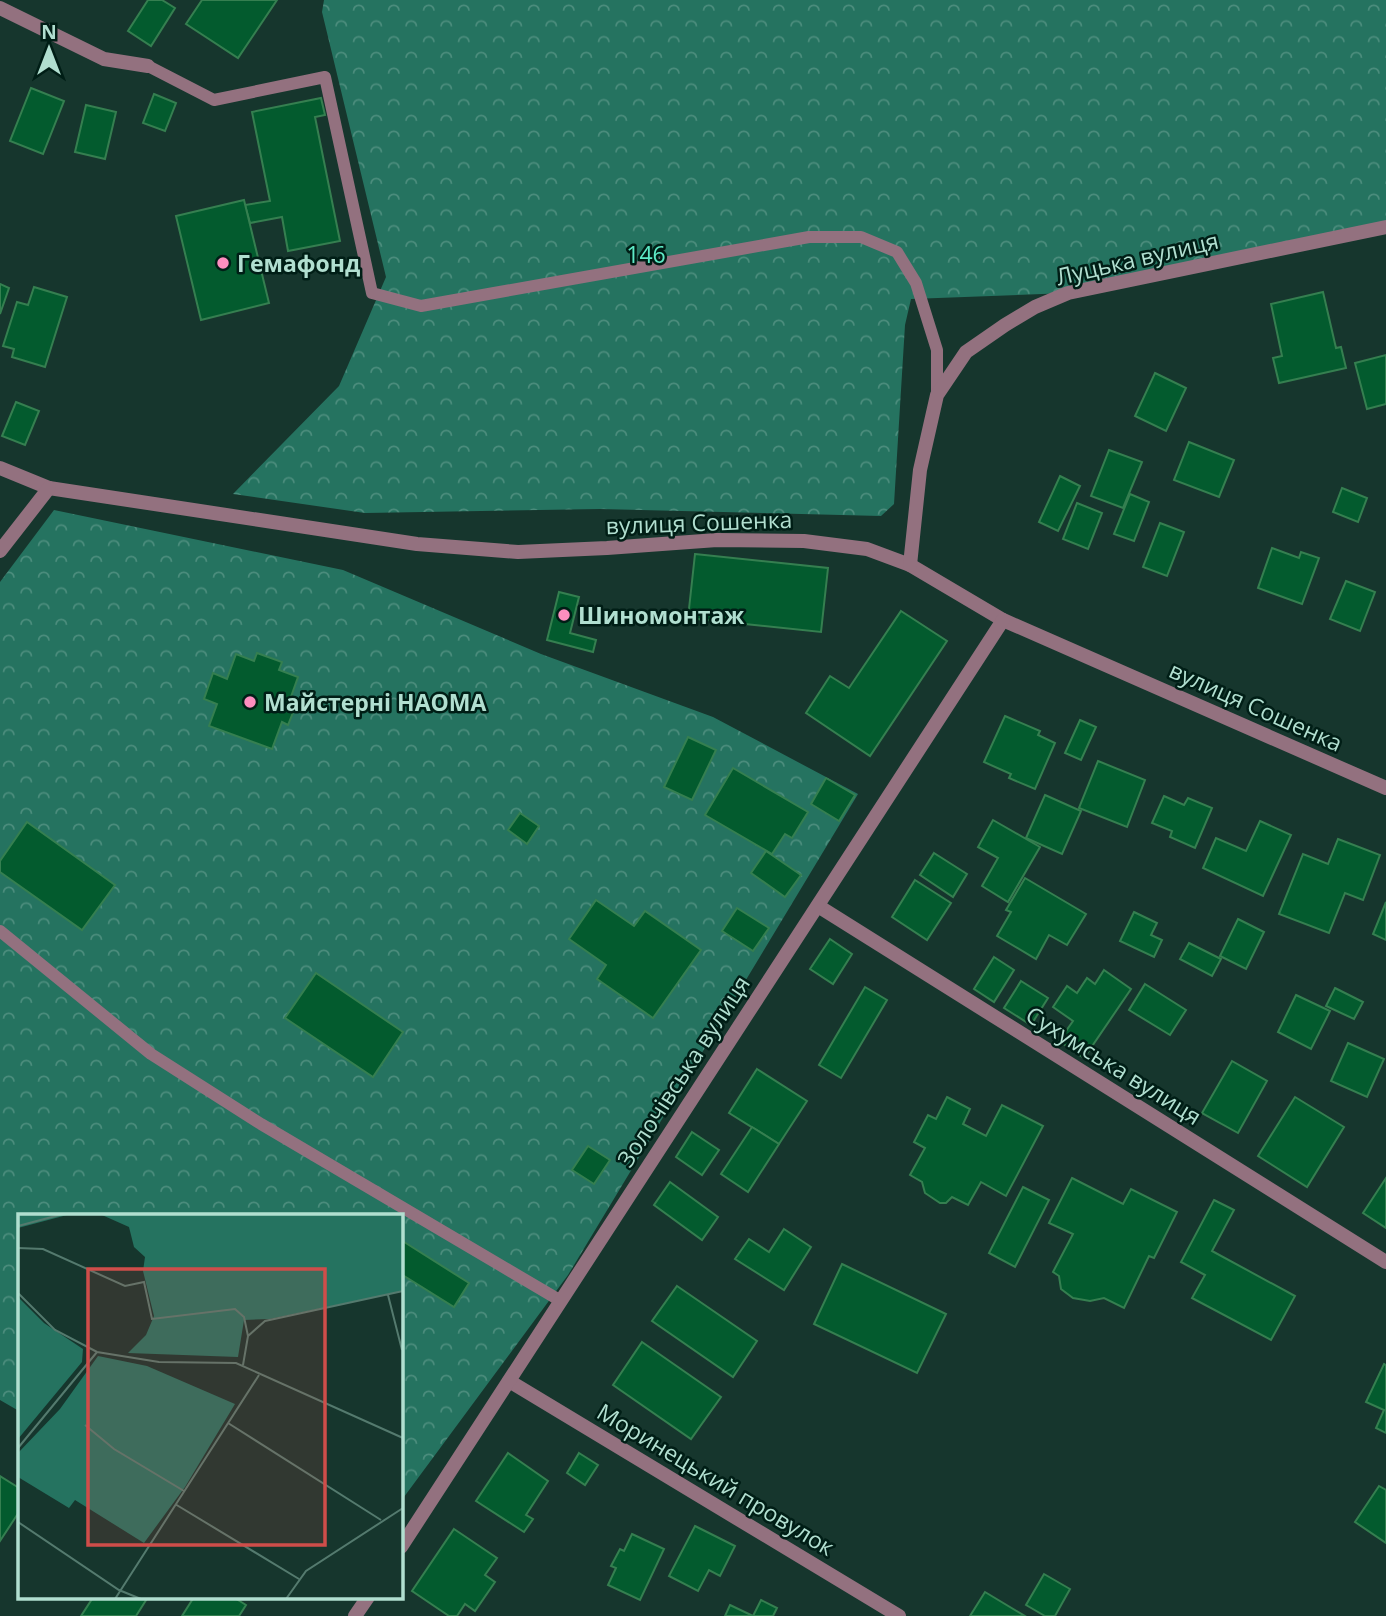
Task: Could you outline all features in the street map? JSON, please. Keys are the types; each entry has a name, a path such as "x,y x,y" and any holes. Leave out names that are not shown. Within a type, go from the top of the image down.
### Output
{"street":[{"path":"0,8 104,59 148,66"},
{"name":"Луцька вулиця","path":"910,565 920,470 937,395 966,352 1035,307 1068,293 1386,228"},
{"name":"вулиця Сошенка","path":"0,467 49,488 417,544 518,552 717,540 804,541 867,549 910,565 1003,620 1386,788"},
{"path":"0,551 49,488"},
{"name":"Золочівська вулиця","path":"402,1545 1003,620"},
{"name":"Сухумська вулиця","path":"818,906 1386,1262"},
{"name":"Моринецький провулок","path":"509,1381 899,1616"},
{"path":"355,1616 367,1598"}],"lane":[{"path":"148,66 214,100 324,78 372,293 421,306 809,237 861,237 897,252 916,282 937,350 937,395"},
{"path":"0,931 150,1054 273,1131 561,1301"}],"green space":[{"name":"146","path":"324,0 1386,0 1386,227 1068,293 911,299 905,325 894,504 881,516 600,509 365,513 233,494 339,386 386,277 322,12"},
{"path":"54,510 343,570 541,654 713,717 858,794 568,1275 402,1500 402,1214 18,1214 18,1410 0,1400 0,582"}],"building":[{"path":"148,0 162,0 175,8 151,46 128,31"},
{"path":"202,0 277,0 238,58 186,24"},
{"path":"31,88 64,101 43,154 10,141"},
{"path":"154,94 176,103 165,131 143,123"},
{"path":"321,98 325,115 315,117 340,241 288,251 282,217 250,223 245,205 270,201 252,112"},
{"path":"86,105 116,112 105,159 75,152"},
{"name":"Гемафонд","path":"244,200 269,303 201,320 176,216"},
{"path":"0,284 9,288 0,314"},
{"path":"34,287 67,297 45,367 12,357 14,349 3,346 17,302 28,305"},
{"path":"1323,292 1336,348 1341,347 1346,368 1279,383 1273,358 1282,356 1271,304"},
{"path":"1386,355 1386,404 1367,409 1355,363"},
{"path":"1155,373 1186,388 1166,431 1135,416"},
{"path":"16,402 39,411 25,445 2,436"},
{"path":"1189,442 1234,460 1219,497 1174,480"},
{"path":"1109,450 1142,462 1123,508 1091,496"},
{"path":"1060,476 1080,486 1058,531 1039,522"},
{"path":"1342,488 1367,498 1358,522 1333,512"},
{"path":"1130,494 1149,502 1134,541 1114,534"},
{"path":"1077,503 1102,513 1088,549 1063,539"},
{"path":"1160,523 1184,532 1167,576 1143,567"},
{"path":"1272,548 1299,558 1301,552 1319,558 1302,604 1258,588"},
{"path":"695,554 828,568 821,632 688,618"},
{"path":"1346,581 1375,592 1360,631 1330,619"},
{"name":"Шиномонтаж","path":"559,592 579,597 570,633 596,640 593,652 547,640"},
{"path":"901,611 947,641 870,756 806,713 830,676 849,688"},
{"name":"Майстерні НАОМА","path":"257,653 282,662 279,670 298,677 287,708 294,710 288,725 282,722 272,749 209,726 217,704 204,699 213,673 227,679 236,654 254,661"},
{"path":"1005,716 1040,731 1038,735 1055,743 1035,789 1009,778 1011,774 984,762"},
{"path":"1080,720 1096,727 1081,760 1065,753"},
{"path":"688,737 716,750 692,800 664,787"},
{"path":"1098,761 1145,780 1127,827 1079,808"},
{"path":"733,768 808,812 792,838 785,834 772,854 705,815"},
{"path":"826,778 855,795 839,821 811,804"},
{"path":"1045,795 1081,811 1062,854 1026,838"},
{"path":"1164,796 1184,805 1188,798 1212,808 1195,848 1170,837 1172,831 1152,823"},
{"path":"520,813 539,826 527,844 508,830"},
{"path":"993,820 1040,847 1008,902 982,886 998,858 978,847"},
{"path":"1260,821 1291,835 1263,896 1203,868 1216,838 1246,851"},
{"path":"27,822 115,885 82,930 0,872 0,861"},
{"path":"1338,839 1380,855 1363,900 1345,893 1329,933 1279,914 1303,854 1328,864"},
{"path":"766,851 801,875 785,897 751,873"},
{"path":"934,853 967,874 953,897 920,875"},
{"path":"1025,878 1086,914 1067,945 1049,935 1036,959 997,936 1011,912 1006,910"},
{"path":"915,880 951,903 927,940 892,917"},
{"path":"596,900 634,926 645,911 701,950 653,1018 597,979 606,965 569,939"},
{"path":"1386,902 1386,940 1373,934"},
{"path":"737,908 769,928 753,951 722,931"},
{"path":"1134,912 1157,923 1151,935 1162,940 1154,957 1120,941"},
{"path":"1238,919 1264,932 1246,969 1220,956"},
{"path":"830,939 852,954 833,984 810,969"},
{"path":"1189,943 1221,959 1212,976 1180,959"},
{"path":"994,957 1014,970 994,1002 974,989"},
{"path":"1104,970 1131,989 1084,1058 1059,1041 1073,1021 1053,1007 1067,986 1077,993 1087,978 1095,984"},
{"path":"316,973 403,1032 373,1077 285,1018"},
{"path":"1021,981 1048,998 1031,1025 1004,1008"},
{"path":"1145,984 1186,1010 1170,1035 1129,1010"},
{"path":"865,987 887,1000 841,1078 819,1065"},
{"path":"1335,988 1363,1002 1354,1019 1326,1006"},
{"path":"1296,995 1330,1011 1311,1049 1278,1032"},
{"path":"1348,1043 1384,1059 1367,1097 1331,1081"},
{"path":"1232,1061 1267,1081 1238,1133 1202,1113"},
{"path":"757,1069 807,1101 779,1144 729,1113"},
{"path":"947,1097 970,1109 963,1124 986,1136 1002,1105 1043,1126 1006,1196 981,1182 968,1205 952,1197 946,1203 940,1203 925,1193 922,1182 910,1175 925,1148 914,1142 928,1115 936,1119"},
{"path":"1295,1097 1344,1127 1307,1187 1258,1156"},
{"path":"752,1127 779,1144 748,1192 721,1174"},
{"path":"692,1132 719,1150 702,1175 676,1157"},
{"path":"588,1146 610,1160 594,1184 572,1170"},
{"path":"1072,1178 1123,1204 1131,1189 1177,1212 1154,1258 1149,1256 1124,1308 1104,1298 1090,1301 1073,1298 1061,1289 1059,1276 1053,1272 1073,1234 1049,1223"},
{"path":"1386,1178 1386,1228 1363,1213"},
{"path":"670,1182 718,1217 702,1240 654,1205"},
{"path":"1023,1187 1049,1200 1015,1267 989,1253"},
{"path":"1214,1200 1234,1210 1212,1251 1295,1296 1271,1340 1192,1298 1205,1275 1181,1262"},
{"path":"784,1229 811,1247 784,1290 735,1259 749,1239 769,1252"},
{"path":"402,1241 469,1283 454,1307 402,1275"},
{"path":"842,1264 946,1314 917,1373 814,1324"},
{"path":"677,1286 757,1341 733,1377 652,1321"},
{"path":"642,1342 721,1397 691,1439 613,1385"},
{"path":"1384,1364 1386,1433 1376,1428 1384,1410 1366,1402"},
{"path":"508,1453 548,1481 526,1515 533,1519 524,1532 476,1501"},
{"path":"579,1453 598,1465 585,1485 567,1473"},
{"path":"0,1476 18,1487 18,1514 0,1541"},
{"path":"1379,1486 1386,1490 1386,1543 1355,1522"},
{"path":"695,1526 735,1546 720,1576 709,1570 698,1591 669,1576"},
{"path":"454,1529 497,1558 485,1575 495,1582 475,1611 465,1604 457,1616 449,1616 412,1591"},
{"path":"632,1534 664,1549 640,1600 608,1585 616,1568 611,1566 620,1549 624,1551"},
{"path":"1044,1574 1070,1589 1055,1616 1045,1616 1026,1605"},
{"path":"985,1592 1025,1616 970,1616"},
{"path":"147,1598 136,1616 81,1616 92,1599"},
{"path":"193,1598 235,1598 246,1605 239,1616 182,1616"},
{"path":"761,1600 777,1608 773,1616 753,1616"},
{"path":"730,1605 753,1616 725,1616"}],"place":[{"name":"Гемафонд","path":"223,263"},
{"name":"Шиномонтаж","path":"564,615"},
{"name":"Майстерні НАОМА","path":"250,702"}]}
